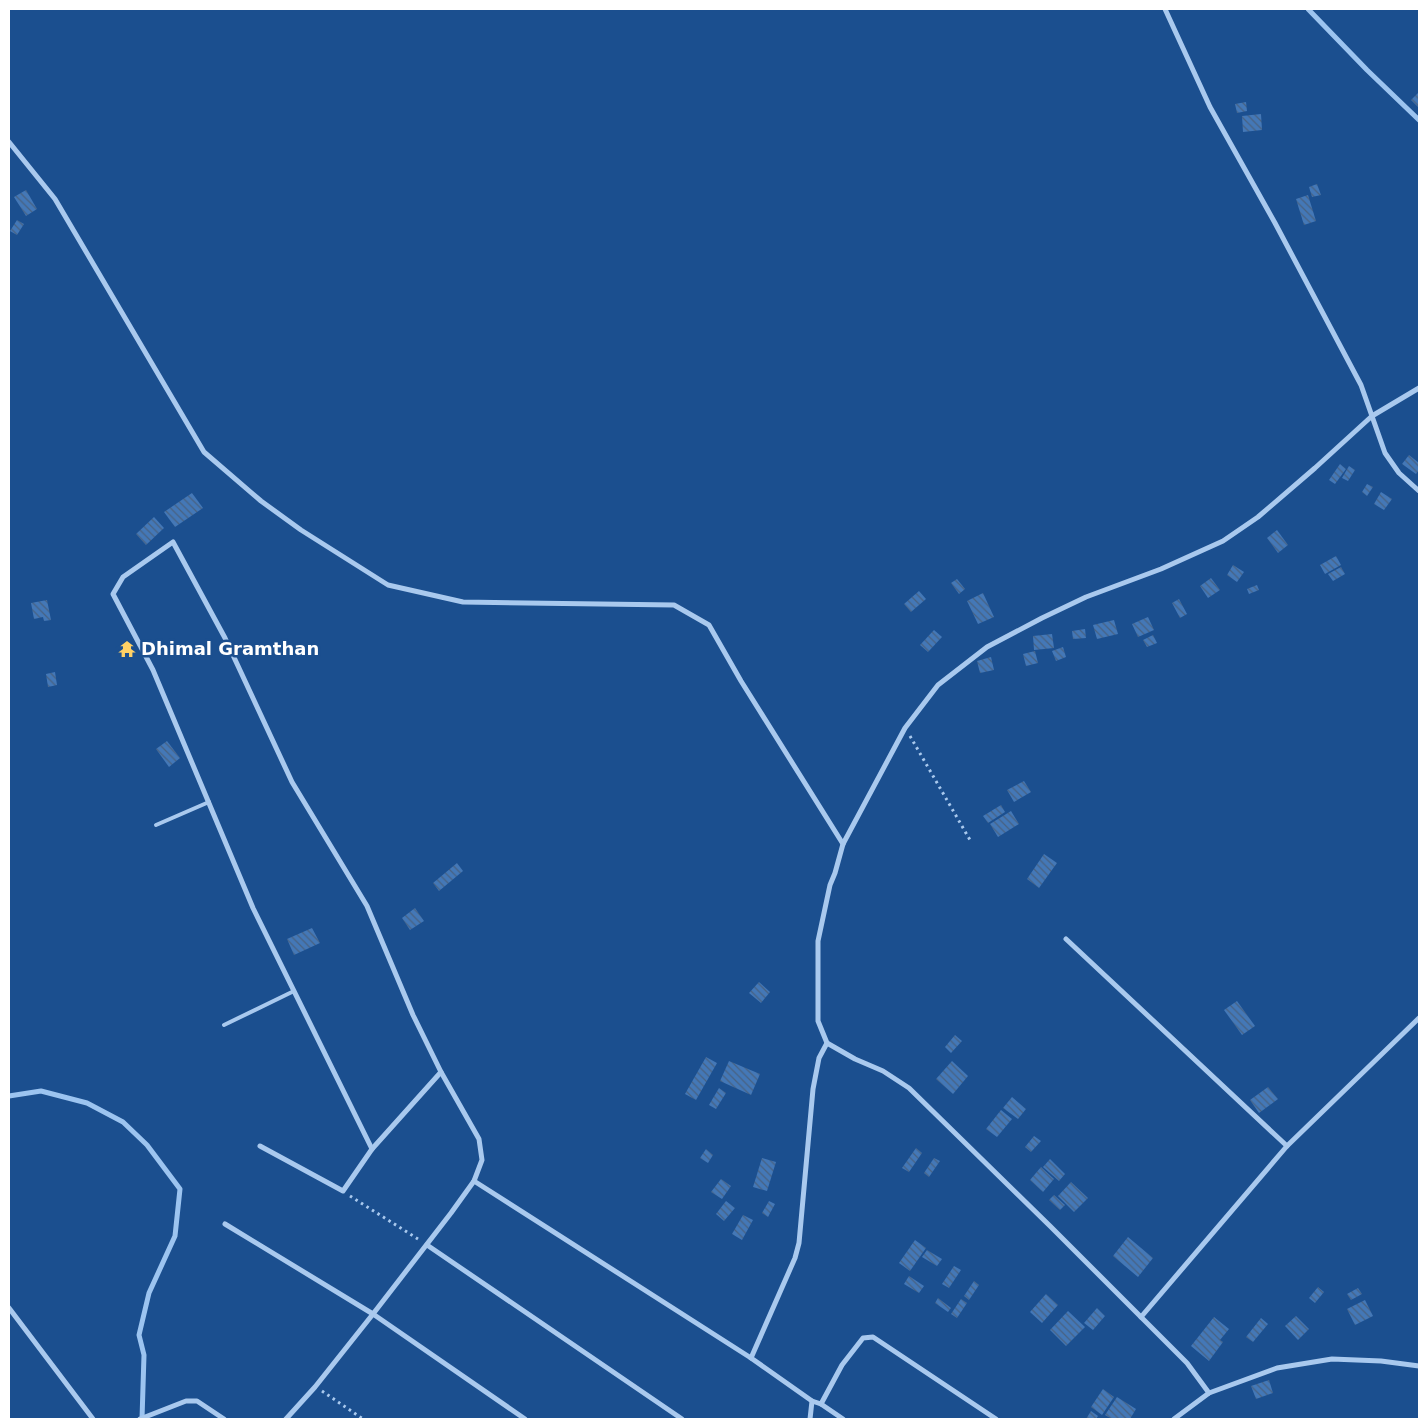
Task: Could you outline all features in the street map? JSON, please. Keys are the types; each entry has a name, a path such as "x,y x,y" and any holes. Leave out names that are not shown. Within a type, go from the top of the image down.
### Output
{"street":[{"path":"1165,9 1210,107 1275,223 1361,385 1385,453 1399,473 1419,491"},
{"path":"9,142 55,199 204,452 262,501 301,530 388,584 463,602 674,605 709,625 741,681 843,844"},
{"path":"1209,1392 1187,1363 909,1088 883,1071 855,1059 828,1043 818,1021 818,940 830,885 843,844 905,728 938,685 987,647 1042,618 1086,597 1160,569 1223,541 1258,517 1372,416 1419,388"},
{"path":"286,1419 315,1387 427,1245 474,1181 482,1160 479,1139 441,1072 413,1015 367,906 292,782 225,638 172,542 123,577 113,594 153,670 253,908 372,1148"},
{"path":"1066,939 1287,1146"},
{"path":"1141,1317 1287,1146 1419,1018"},
{"path":"751,1358 795,1258 799,1242 813,1089 819,1058 828,1043"},
{"path":"260,1146 343,1191 372,1148 441,1072"},
{"path":"474,1181 751,1358 812,1401 821,1404 843,1419"},
{"path":"225,1224 373,1314 525,1419"},
{"path":"427,1245 682,1419"},
{"path":"9,1308 94,1419"},
{"path":"821,1404 842,1365 862,1338 873,1337 996,1419"},
{"path":"1174,1419 1209,1392 1277,1368 1332,1359 1381,1361 1419,1366"},
{"path":"140,1419 186,1401 197,1401 224,1419"},
{"path":"810,1419 812,1401"}],"lane":[{"path":"156,825 209,802"},
{"path":"224,1024 294,991"}],"path":[{"path":"905,728 970,840"},
{"path":"343,1191 427,1245"},
{"path":"315,1387 363,1419"}],"building":[{"path":"1419,92 1419,108 1411,100"},
{"path":"1246,102 1247,111 1237,113 1235,104"},
{"path":"1261,114 1262,130 1243,132 1242,116"},
{"path":"1317,184 1321,195 1312,197 1309,187"},
{"path":"26,190 37,209 26,216 14,197"},
{"path":"1308,195 1316,221 1304,225 1296,199"},
{"path":"17,220 24,224 17,235 10,231"},
{"path":"1409,455 1419,463 1419,470 1416,474 1402,464"},
{"path":"1340,464 1346,469 1335,484 1329,480"},
{"path":"1349,466 1355,470 1348,481 1342,478"},
{"path":"1367,484 1373,487 1367,496 1362,492"},
{"path":"1381,492 1392,499 1384,510 1374,504"},
{"path":"192,493 203,508 175,527 164,512"},
{"path":"154,517 164,528 146,545 136,534"},
{"path":"1277,530 1288,545 1278,553 1267,538"},
{"path":"1336,556 1341,565 1325,574 1320,565"},
{"path":"1233,565 1244,572 1237,582 1227,575"},
{"path":"1341,567 1345,574 1333,581 1328,574"},
{"path":"1211,578 1220,590 1208,598 1200,586"},
{"path":"957,579 965,589 959,594 951,583"},
{"path":"1257,585 1259,590 1249,594 1247,589"},
{"path":"919,591 926,599 911,612 904,604"},
{"path":"983,593 994,617 978,624 967,601"},
{"path":"1179,599 1187,614 1180,618 1172,603"},
{"path":"47,600 51,620 44,621 43,617 34,619 31,603"},
{"path":"1148,617 1154,630 1138,637 1132,624"},
{"path":"1114,620 1118,634 1097,639 1093,625"},
{"path":"1085,629 1086,638 1073,639 1072,631"},
{"path":"934,630 942,637 928,652 920,645"},
{"path":"1052,634 1054,648 1034,650 1033,636"},
{"path":"1153,635 1157,643 1147,647 1143,640"},
{"path":"1063,647 1066,657 1056,661 1052,651"},
{"path":"1035,651 1038,663 1026,666 1023,654"},
{"path":"991,657 994,670 980,673 977,661"},
{"path":"55,672 57,685 48,687 46,674"},
{"path":"167,741 180,758 169,767 156,749"},
{"path":"1024,781 1031,792 1014,802 1007,790"},
{"path":"1001,805 1005,812 988,823 983,816"},
{"path":"1011,811 1019,824 998,837 990,824"},
{"path":"1044,854 1057,863 1039,888 1027,879"},
{"path":"457,863 463,871 439,891 433,883"},
{"path":"415,908 424,921 410,930 402,918"},
{"path":"312,928 320,943 294,955 287,939"},
{"path":"759,982 770,992 761,1003 749,993"},
{"path":"1237,1001 1255,1026 1242,1035 1224,1010"},
{"path":"955,1035 962,1041 951,1053 945,1047"},
{"path":"706,1057 717,1063 696,1100 685,1094"},
{"path":"729,1061 760,1074 751,1095 720,1081"},
{"path":"952,1061 968,1076 953,1094 936,1079"},
{"path":"1268,1087 1278,1099 1259,1113 1250,1100"},
{"path":"719,1088 726,1093 716,1109 709,1105"},
{"path":"1012,1097 1026,1109 1018,1119 1003,1108"},
{"path":"1001,1110 1012,1119 997,1137 986,1129"},
{"path":"1034,1136 1041,1141 1031,1152 1025,1147"},
{"path":"916,1148 922,1153 909,1172 902,1168"},
{"path":"706,1149 713,1155 708,1163 700,1158"},
{"path":"762,1158 776,1162 767,1191 753,1187"},
{"path":"934,1158 940,1161 929,1177 924,1173"},
{"path":"1050,1159 1065,1174 1059,1181 1043,1167"},
{"path":"1041,1167 1054,1179 1043,1192 1030,1180"},
{"path":"721,1179 731,1186 722,1199 711,1192"},
{"path":"1071,1182 1088,1198 1074,1212 1058,1196"},
{"path":"1054,1195 1065,1205 1060,1210 1049,1200"},
{"path":"726,1201 735,1208 724,1221 716,1214"},
{"path":"769,1201 775,1204 768,1217 762,1213"},
{"path":"743,1215 753,1220 742,1240 732,1234"},
{"path":"1128,1237 1153,1258 1138,1277 1113,1256"},
{"path":"915,1240 926,1248 910,1271 899,1263"},
{"path":"927,1250 942,1259 937,1266 922,1257"},
{"path":"954,1266 961,1270 949,1288 942,1284"},
{"path":"909,1276 924,1286 919,1293 904,1284"},
{"path":"974,1281 979,1285 969,1300 964,1296"},
{"path":"1318,1287 1324,1292 1315,1303 1309,1298"},
{"path":"1358,1288 1362,1294 1351,1300 1347,1294"},
{"path":"1046,1294 1058,1305 1042,1323 1030,1312"},
{"path":"938,1298 951,1308 948,1312 935,1303"},
{"path":"961,1299 967,1303 957,1318 951,1314"},
{"path":"1365,1300 1373,1316 1355,1325 1347,1309"},
{"path":"1097,1308 1105,1316 1093,1330 1084,1323"},
{"path":"1068,1311 1085,1327 1066,1346 1050,1330"},
{"path":"1296,1316 1309,1329 1298,1340 1285,1326"},
{"path":"1214,1317 1229,1329 1220,1340 1223,1342 1209,1361 1191,1346"},
{"path":"1261,1318 1268,1324 1253,1342 1246,1337"},
{"path":"1269,1380 1273,1393 1256,1399 1251,1386"},
{"path":"1103,1389 1114,1397 1102,1415 1091,1407"},
{"path":"1117,1397 1136,1409 1130,1419 1112,1419 1105,1415"},
{"path":"1091,1411 1098,1416 1096,1419 1086,1419"}],"waterway":[{"path":"1308,9 1419,120"},
{"path":"9,1096 41,1091 87,1103 123,1122 147,1145 180,1189 175,1236 149,1293 139,1335 144,1355 142,1419"}],"place":[{"name":"Dhimal Gramthan","path":"127,649"}]}
